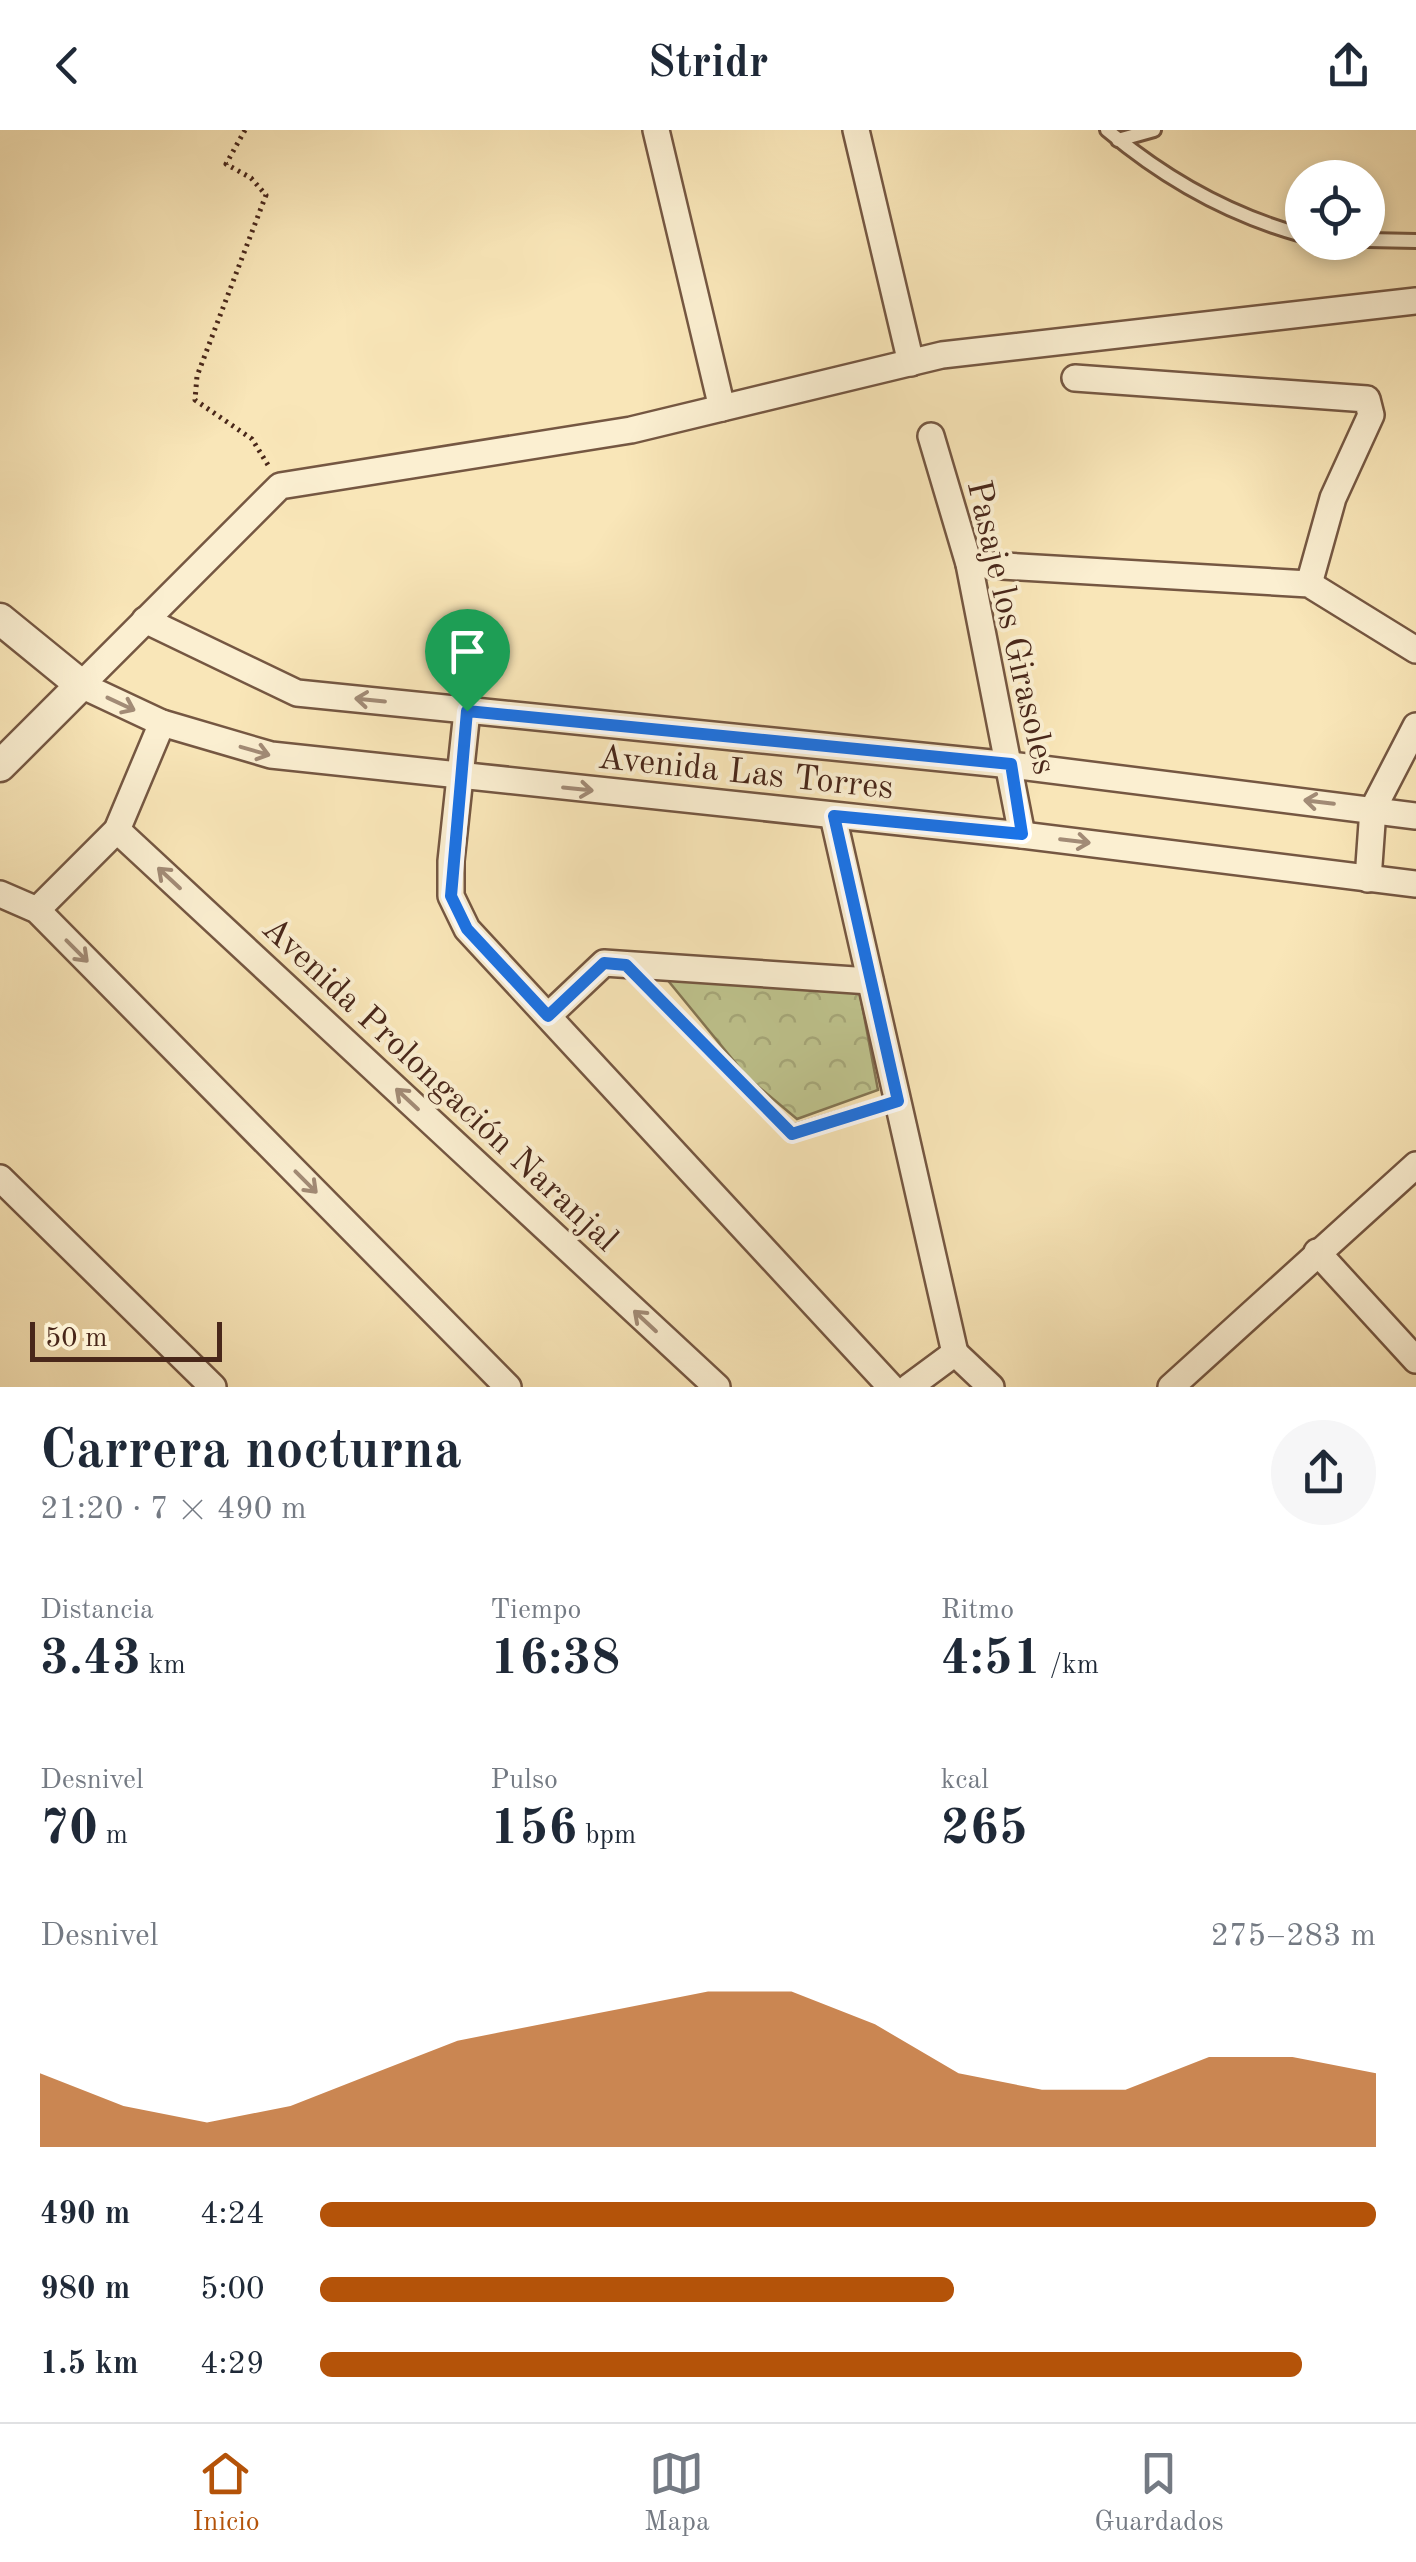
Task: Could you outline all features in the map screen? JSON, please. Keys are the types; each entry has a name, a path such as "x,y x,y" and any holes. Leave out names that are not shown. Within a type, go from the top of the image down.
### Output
{"street":[{"path":"656,130 722,408"},
{"path":"856,130 911,363"},
{"path":"0,766 280,486 630,430 942,355 1416,301"},
{"path":"1074,378 1367,399 1371,415 1332,498 1309,584"},
{"name":"Pasaje los Girasoles","path":"931,436 969,564 1022,834"},
{"path":"969,564 1309,584 1416,650"},
{"path":"0,619 81,686"},
{"name":"Avenida Las Torres","path":"145,620 297,693 1011,764 1416,816"},
{"name":"Avenida Las Torres","path":"81,686 162,724 271,755 1022,834 1416,884"},
{"path":"467,711 451,896 467,929 891,1387"},
{"path":"37,910 117,830 162,724"},
{"path":"1368,879 1374,809 1416,726"},
{"path":"834,816 955,1353 991,1387"},
{"name":"Avenida Prolongación Naranjal","path":"117,830 717,1387"},
{"path":"0,894 37,910 508,1387"},
{"path":"548,1016 604,963 870,981"},
{"path":"1171,1387 1416,1165"},
{"path":"0,1178 213,1387"},
{"path":"1316,1252 1416,1360"},
{"path":"909,1387 955,1353"}],"lane":[{"path":"1112,135 1154,130"},
{"path":"1112,135 1171,178 1244,219 1285,230"},
{"path":"1385,240 1416,241"},
{"path":"626,965 792,1134 898,1101"}],"path":[{"path":"246,130 226,164 251,178 266,195 198,376 195,400 252,439 280,486"}],"green space":[{"path":"661,972 859,989 878,1090 797,1119 747,1077"}],"route":[{"path":"467,711 1011,764 1022,834 834,816 898,1101 792,1134 626,965 604,963 548,1016 467,929 451,896 451,861 467,711"}]}
